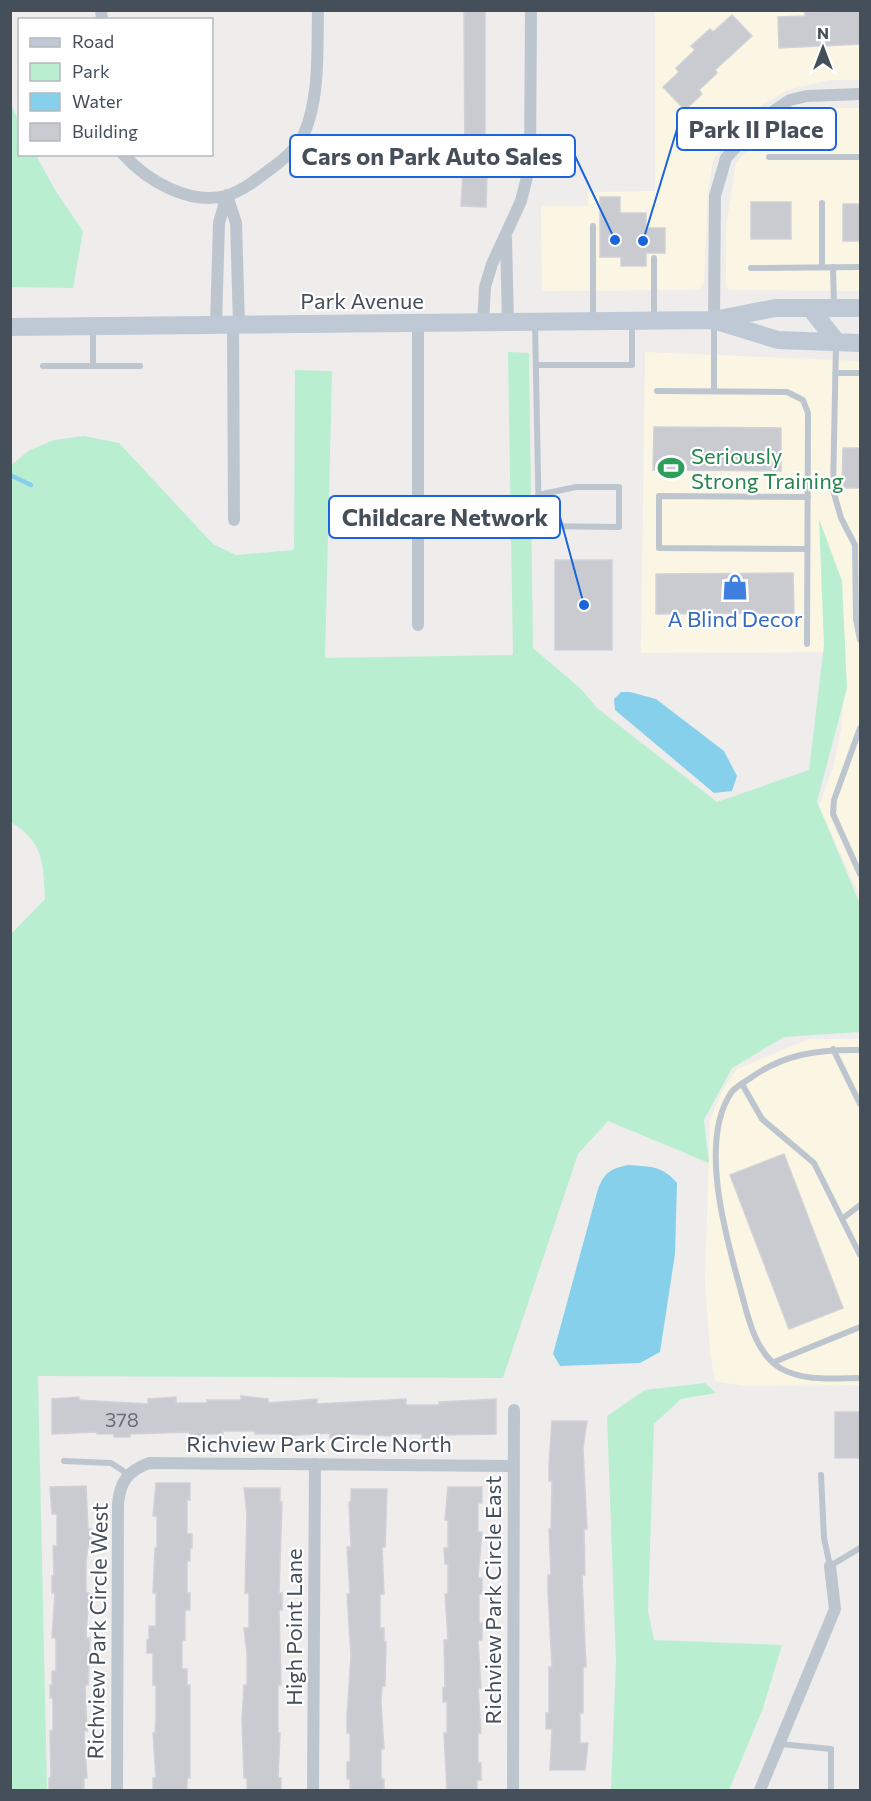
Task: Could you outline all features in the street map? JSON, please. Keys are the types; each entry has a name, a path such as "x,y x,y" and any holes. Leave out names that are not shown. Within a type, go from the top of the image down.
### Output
{"main road":[{"name":"Park Avenue","path":"10,327 632,322 714,320 775,308 861,308"},
{"path":"810,309 836,341"},
{"name":"Park Avenue","path":"714,320 778,340 861,343"}],"street":[{"path":"125,156 137,168 173,190 212,198 227,195 248,186 279,163 302,137 308,124 316,73 318,10"},
{"path":"483,324 485,287 521,201 530,165 531,10"},
{"path":"714,320 715,196 726,158 759,122 790,100 807,96 861,94"},
{"path":"227,195 219,223 230,325"},
{"path":"227,195 236,223 230,325 234,520"},
{"path":"506,235 508,324"},
{"path":"418,324 418,625"},
{"name":"Richview Park Circle East","path":"513,1791 514,1410"},
{"name":"Richview Park Circle North","path":"128,1474 149,1463 514,1466"},
{"name":"High Point Lane","path":"313,1791 315,1464"},
{"name":"Richview Park Circle West","path":"117,1791 118,1503 122,1482 128,1474"},
{"path":"760,1791 836,1609 830,1566"}],"lane":[{"path":"769,157 861,157"},
{"path":"822,203 822,267"},
{"path":"593,226 593,322"},
{"path":"654,258 654,321"},
{"path":"751,267 861,267"},
{"path":"833,267 834,309"},
{"path":"714,320 714,391"},
{"path":"536,365 632,365 632,322"},
{"path":"535,323 538,495 539,526 619,527 619,487 576,487 538,495"},
{"path":"93,326 93,366"},
{"path":"836,341 833,490 841,518 855,545 856,619 861,640"},
{"path":"43,366 140,366"},
{"path":"835,373 861,373"},
{"path":"657,390 787,392 803,400 808,413 807,644"},
{"path":"807,549 659,548 659,496 808,497"},
{"path":"861,728 834,800 833,814 861,874"},
{"path":"833,1050 861,1104"},
{"path":"861,1050 797,1054 764,1068 732,1092 724,1108 717,1141 717,1177 722,1223 753,1333 780,1368 805,1378 861,1378"},
{"path":"742,1084 762,1119 814,1163 861,1255"},
{"path":"842,1219 861,1205"},
{"path":"774,1362 861,1327"},
{"path":"64,1461 111,1462 128,1474"},
{"path":"821,1475 824,1538 830,1566 861,1548"},
{"path":"779,1744 831,1749 831,1791"}],"shaded area":[{"path":"655,11 860,11 860,80 829,80 787,90 760,106 734,131 713,160 708,190 704,282 699,290 542,291 541,206 588,206 588,192 655,191"},
{"path":"860,108 860,291 728,290 726,226 736,163 773,122 800,111"},
{"path":"645,352 860,361 860,896 819,806 834,765 841,730 844,695 838,652 641,653"},
{"path":"809,1039 860,1039 860,1385 745,1386 715,1381 710,1352 705,1280 710,1120 723,1090 737,1069"}],"green space":[{"path":"11,104 18,120 18,156 37,156 55,190 83,231 73,288 11,287"},
{"path":"508,352 529,353 533,648 581,689 597,708 717,802 809,770 824,645 819,519 842,581 847,688 817,802 860,904 860,1032 784,1037 732,1068 704,1120 709,1163 608,1121 578,1154 503,1378 38,1376 47,1790 11,1790 10,935 45,899 40,855 30,838 11,822 11,465 30,450 54,440 84,436 119,443 213,544 236,555 294,550 295,370 332,371 325,658 513,655"},
{"path":"705,1383 716,1393 681,1399 654,1424 648,1611 654,1640 782,1645 763,1708 729,1790 611,1790 616,1661 607,1416 645,1390"}],"water":[{"path":"621,692 656,699 724,751 737,776 732,791 714,793 615,710 614,699"},
{"path":"628,1165 661,1170 677,1183 675,1254 660,1352 640,1363 560,1366 553,1354 598,1189 609,1172"}],"building":[{"path":"464,10 485,10 485,142 488,142 486,207 461,206 463,171 465,171"},
{"path":"861,11 861,44 779,48 778,17 805,16 805,12"},
{"path":"732,15 752,36 715,70 717,73 699,90 702,94 685,110 663,87 679,72 676,68 695,50 691,46 710,29 713,32"},
{"path":"600,197 620,197 620,213 646,213 646,228 665,228 665,253 646,253 646,266 621,266 621,257 600,257"},
{"path":"751,202 791,202 791,239 751,239"},
{"path":"843,204 861,204 861,241 843,241"},
{"path":"654,427 781,428 781,471 653,470"},
{"path":"843,448 861,448 861,488 842,488"},
{"path":"555,560 612,560 612,650 555,650"},
{"path":"793,573 794,613 656,614 656,574"},
{"path":"784,1154 843,1308 789,1329 730,1175"},
{"path":"241,1396 268,1399 268,1403 317,1399 317,1404 406,1399 406,1405 439,1405 439,1402 496,1399 496,1434 439,1435 439,1439 422,1439 422,1434 392,1434 392,1436 346,1434 346,1438 330,1438 330,1433 284,1436 284,1434 255,1434 255,1431 223,1431 223,1434 206,1434 206,1437 190,1437 190,1432 130,1434 130,1437 114,1437 114,1434 97,1434 97,1432 52,1434 52,1399 79,1397 79,1400 148,1404 148,1399 176,1397 176,1403 207,1403 207,1400 241,1400"},
{"path":"835,1412 861,1412 861,1458 835,1458"},
{"path":"552,1421 587,1421 583,1448 587,1529 584,1529 585,1575 582,1575 586,1667 583,1667 583,1713 580,1713 580,1743 588,1743 585,1770 550,1770 552,1729 546,1729 546,1713 549,1713 549,1667 552,1667 548,1575 551,1575 549,1529 551,1529 552,1481 549,1481 549,1465"},
{"path":"156,1483 190,1483 190,1500 187,1500 187,1534 192,1534 192,1548 190,1548 190,1561 187,1561 187,1593 190,1593 190,1610 185,1610 185,1640 182,1640 182,1669 187,1669 187,1685 190,1685 190,1778 187,1778 187,1791 153,1791 153,1778 156,1778 153,1733 155,1733 156,1719 156,1685 153,1685 153,1653 147,1653 147,1640 149,1640 149,1626 156,1626 156,1593 153,1593 157,1516 153,1516"},
{"path":"86,1486 88,1529 91,1529 91,1546 88,1546 86,1562 86,1592 89,1593 86,1638 90,1638 88,1685 85,1685 87,1731 84,1731 87,1778 84,1778 84,1791 49,1791 50,1731 53,1731 53,1698 50,1698 50,1685 52,1685 52,1671 56,1671 56,1638 52,1638 55,1593 52,1593 52,1576 54,1576 53,1546 57,1546 57,1514 52,1514 50,1487"},
{"path":"448,1487 482,1487 482,1503 478,1503 478,1532 482,1532 478,1578 482,1578 482,1594 479,1594 479,1623 482,1623 482,1640 478,1640 481,1733 478,1733 478,1763 481,1763 481,1780 477,1780 477,1791 447,1791 444,1733 447,1733 447,1702 443,1702 443,1688 445,1688 444,1640 448,1640 445,1594 448,1594 448,1564 445,1564 444,1548 448,1548 448,1520 445,1520"},
{"path":"244,1488 280,1488 280,1502 282,1502 279,1593 282,1593 282,1610 279,1610 281,1685 278,1685 278,1733 280,1733 278,1778 281,1778 281,1791 247,1791 247,1778 244,1778 242,1720 244,1685 247,1685 247,1654 244,1628 249,1628 249,1593 245,1593 247,1515"},
{"path":"351,1489 387,1489 385,1547 382,1547 384,1594 380,1594 380,1628 384,1628 384,1642 386,1642 385,1686 382,1686 381,1702 384,1749 381,1749 381,1779 384,1779 384,1791 350,1791 350,1779 347,1779 347,1762 350,1762 350,1733 347,1733 347,1716 351,1655 347,1547 351,1547 349,1502 351,1502"}],"waterway":[{"path":"10,475 31,485"}],"place":[{"name":"Cars on Park Auto Sales","path":"615,240"},
{"name":"Park II Place","path":"643,241"},
{"name":"Seriously Strong Training","path":"671,468"},
{"name":"A Blind Decor","path":"735,587"},
{"name":"Childcare Network","path":"584,605"}]}
